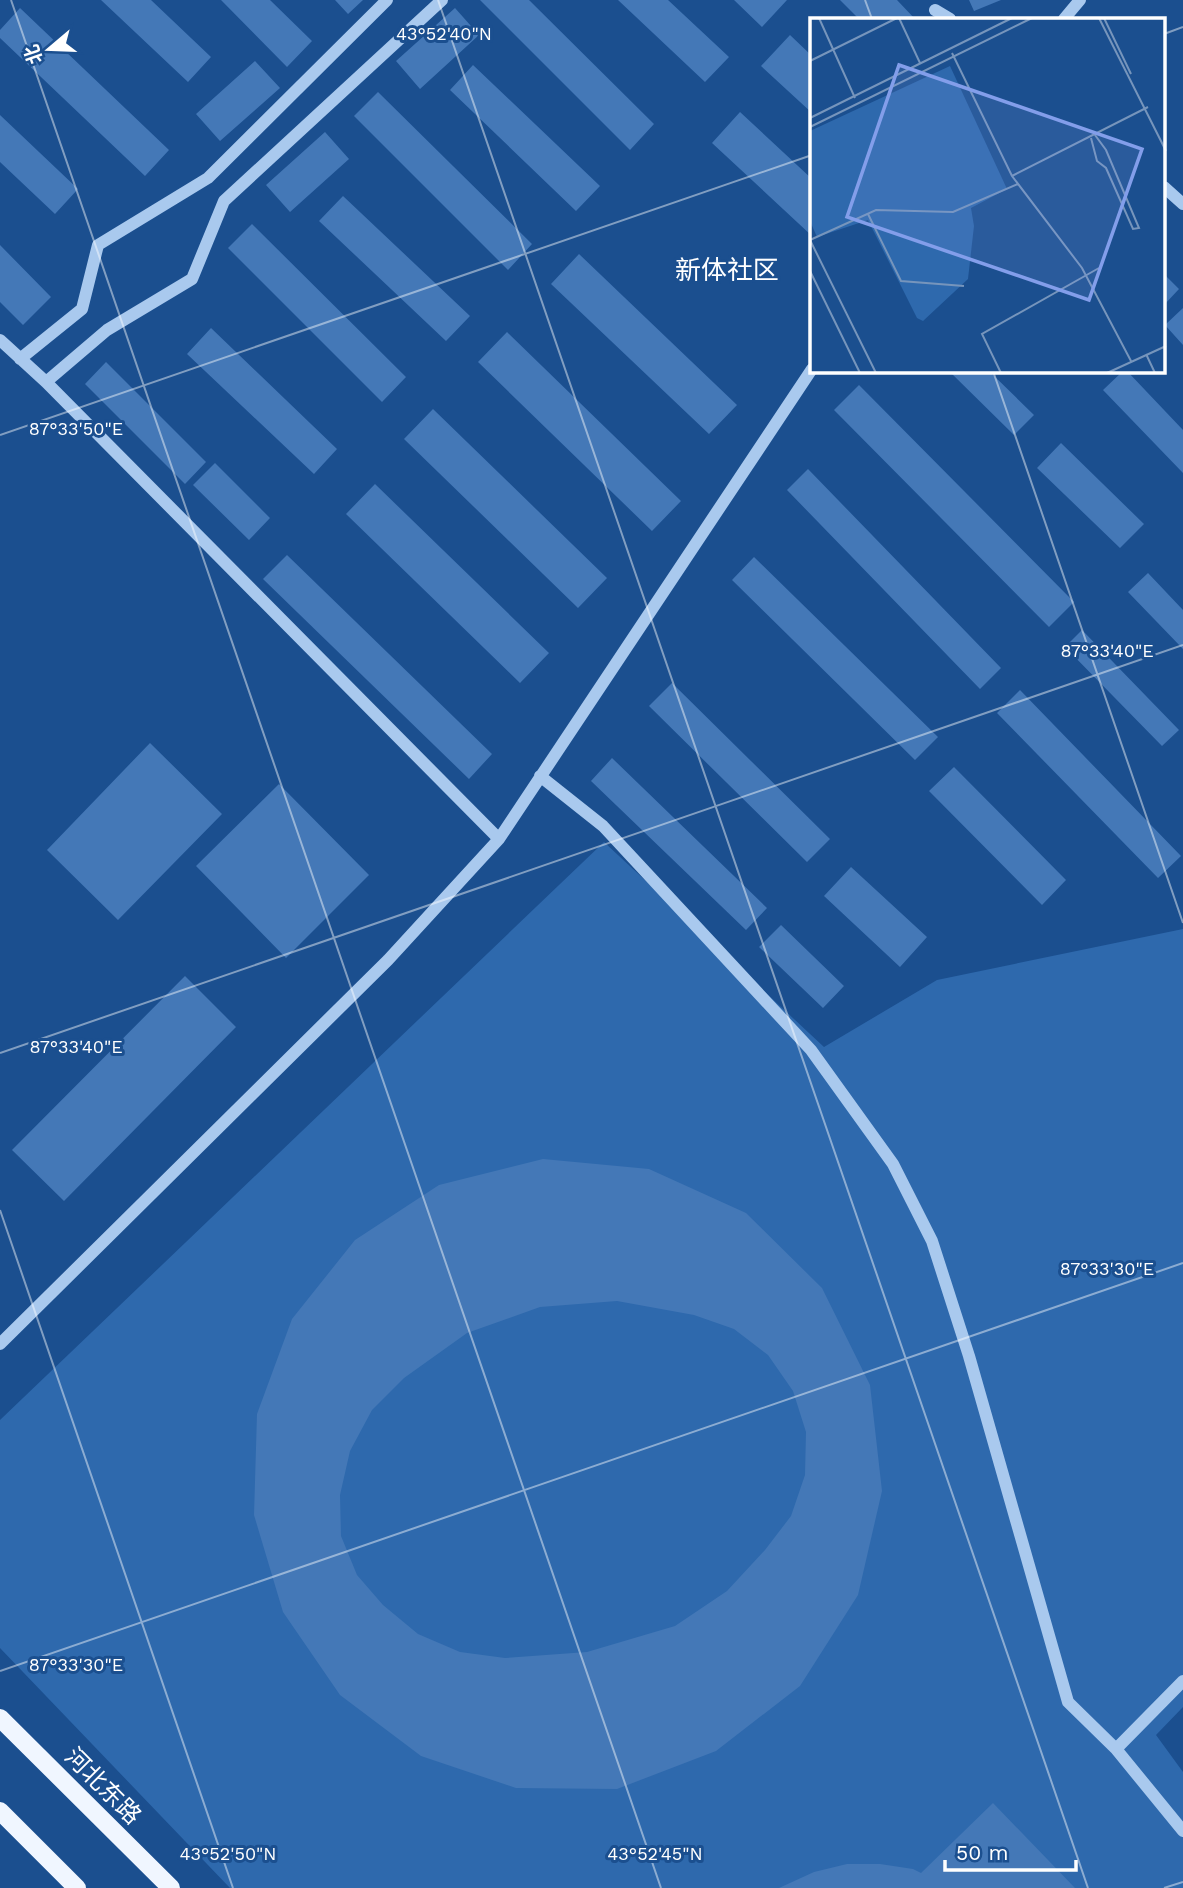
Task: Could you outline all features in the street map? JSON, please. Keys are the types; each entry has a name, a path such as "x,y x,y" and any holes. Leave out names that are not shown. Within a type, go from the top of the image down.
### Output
{"main road":[{"name":"河北东路","path":"0,1718 171,1888"},
{"path":"0,1811 78,1888"}],"street":[{"path":"20,359 82,309 98,245 208,178 387,0"},
{"path":"46,382 107,330 192,279 224,201 442,0"},
{"path":"1065,18 1080,0"},
{"path":"935,10 948,18"},
{"path":"1166,189 1183,204"},
{"path":"0,340 46,382 499,839"},
{"path":"0,1344 388,960 499,839 810,372"},
{"path":"540,776 603,826 811,1049 893,1164 936,1253 969,1356 1068,1702 1116,1749 1183,1831"},
{"path":"1116,1749 1183,1681"}],"shaded area":[{"path":"604,842 824,1047 937,980 1183,929 1183,1707 1156,1735 1183,1772 1183,1888 230,1888 0,1648 0,1420"}],"building":[{"path":"101,0 151,0 211,57 188,82"},
{"path":"221,0 270,0 312,41 287,67"},
{"path":"335,0 363,0 348,14"},
{"path":"480,0 529,0 654,124 630,150"},
{"path":"618,0 668,0 729,57 705,82"},
{"path":"734,0 787,0 762,27"},
{"path":"840,0 897,0 914,18 858,18"},
{"path":"969,0 1001,0 974,11"},
{"path":"20,8 169,150 145,176 0,38 0,30"},
{"path":"455,8 479,35 420,89 396,61"},
{"path":"790,35 810,54 810,111 761,66"},
{"path":"255,61 280,88 220,141 196,114"},
{"path":"473,65 600,186 576,211 450,90"},
{"path":"378,92 532,244 508,270 354,116"},
{"path":"740,112 810,177 810,234 712,143"},
{"path":"0,115 78,189 55,214 0,162"},
{"path":"325,132 349,159 290,212 266,185"},
{"path":"343,196 470,316 446,341 319,221"},
{"path":"252,224 406,377 382,402 228,248"},
{"path":"0,245 51,297 23,325 0,302"},
{"path":"579,254 737,405 709,434 551,284"},
{"path":"1166,276 1179,289 1166,303"},
{"path":"1183,308 1183,345 1166,326"},
{"path":"211,328 337,449 314,474 187,354"},
{"path":"507,332 681,501 652,531 478,362"},
{"path":"106,362 206,462 185,484 85,384"},
{"path":"951,373 991,373 1034,415 1014,435"},
{"path":"1121,373 1129,373 1183,430 1183,473 1103,390"},
{"path":"859,385 1074,602 1049,627 834,410"},
{"path":"433,409 607,578 578,608 404,439"},
{"path":"1061,443 1144,524 1120,548 1037,468"},
{"path":"215,463 270,518 249,540 193,485"},
{"path":"808,469 1001,668 980,689 787,490"},
{"path":"375,484 549,653 520,683 346,514"},
{"path":"287,555 492,754 469,779 263,579"},
{"path":"754,557 938,737 915,760 732,580"},
{"path":"1148,573 1183,610 1183,649 1128,592"},
{"path":"1082,630 1179,730 1162,746 1065,647"},
{"path":"672,683 830,839 807,862 649,706"},
{"path":"1020,690 1181,856 1158,878 997,713"},
{"path":"150,743 222,814 118,920 47,850"},
{"path":"612,758 767,908 746,930 591,781"},
{"path":"954,767 1066,880 1042,905 929,791"},
{"path":"279,784 369,875 286,958 196,866"},
{"path":"851,867 927,937 900,967 824,896"},
{"path":"781,925 844,986 823,1008 759,947"},
{"path":"185,976 236,1027 64,1201 12,1150"},
{"path":"543,1159 649,1169 746,1213 822,1288 870,1385 882,1491 858,1595 800,1686 716,1751 617,1789 516,1788 421,1756 340,1695 283,1612 254,1515 257,1414 292,1319 355,1240 439,1185","holes":["617,1301 694,1315 734,1329 768,1355 793,1391 806,1432 805,1475 791,1516 765,1550 727,1591 675,1626 587,1652 505,1658 460,1652 418,1634 383,1605 357,1575 341,1536 340,1495 350,1451 372,1410 404,1378 467,1333 540,1307"]},
{"path":"993,1803 1075,1888 779,1888 814,1872 847,1864 880,1864 913,1869 921,1873"}],"district":[{"name":"新体社区","path":"727,270"}]}
